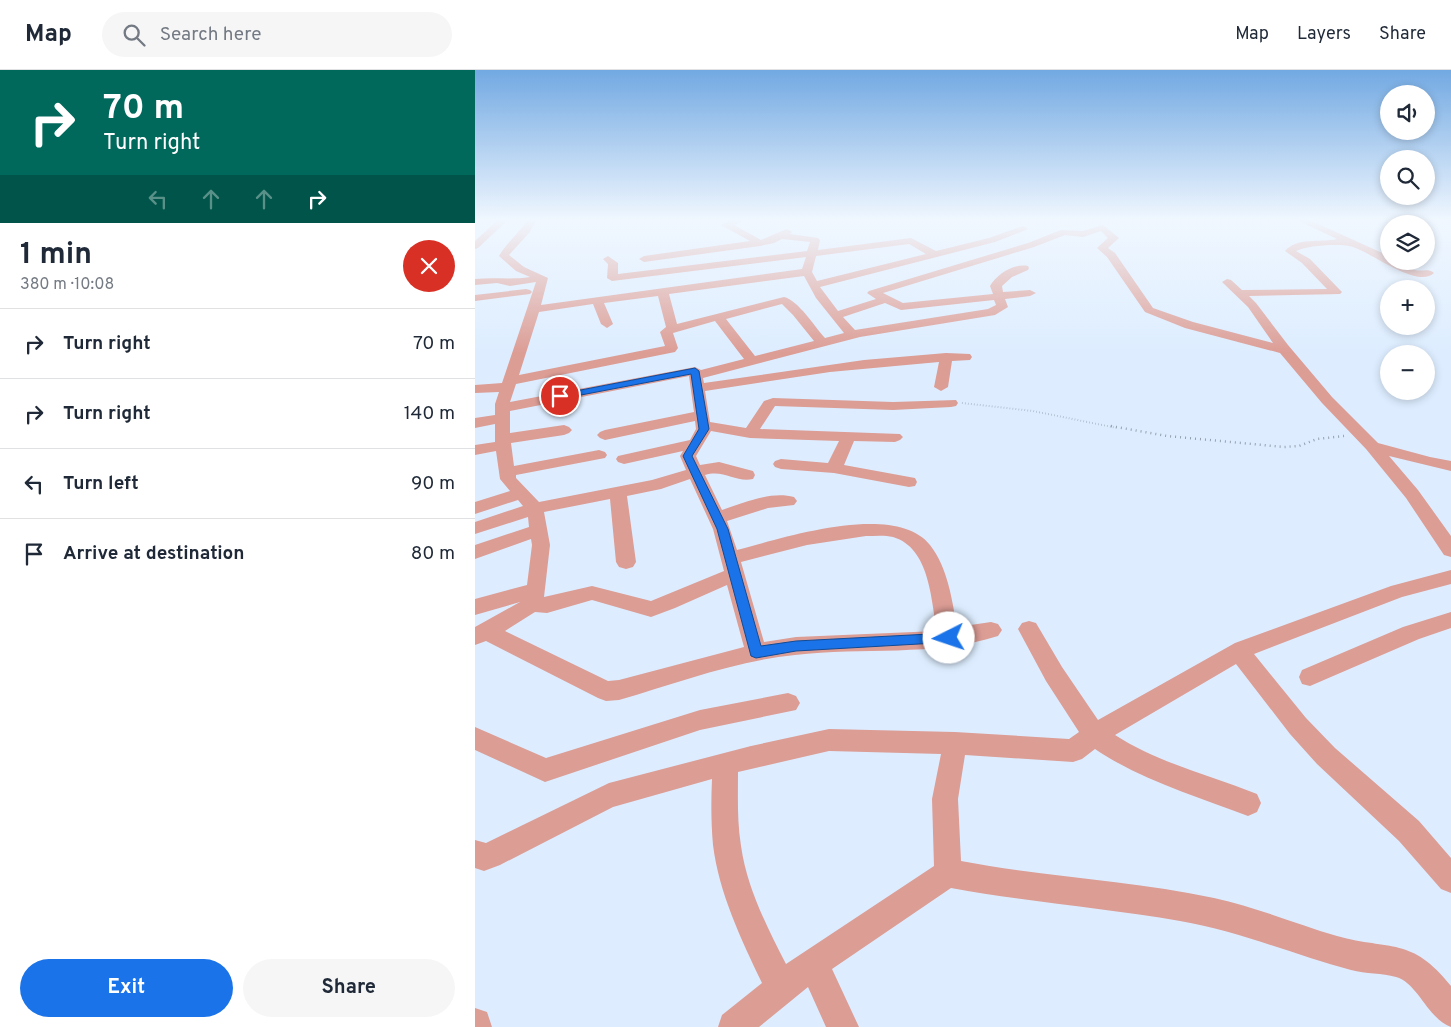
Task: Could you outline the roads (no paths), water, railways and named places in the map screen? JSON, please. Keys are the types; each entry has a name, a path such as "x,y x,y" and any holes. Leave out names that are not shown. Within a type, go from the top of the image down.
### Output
{"street":[{"path":"513,264 520,269 543,278"},
{"path":"607,324 604,298 612,278 613,264"},
{"path":"689,264 690,269"},
{"path":"612,278 730,264"},
{"path":"810,264 810,279 820,296 852,334"},
{"path":"534,309 662,291 810,279 891,264"},
{"path":"969,264 873,293 901,307 1029,293"},
{"path":"697,382 752,361 852,334 991,312 1002,306 996,286 999,281 1005,276 1028,271 1014,264"},
{"path":"1116,264 1149,310 1189,325 1285,350"},
{"path":"1238,293 1336,292 1309,264"},
{"path":"1407,270 1414,274 1429,273"},
{"path":"475,282 497,280 510,283 543,278"},
{"path":"480,634 523,610 533,597 541,545 539,530 535,508 507,479 502,413 508,384 543,278"},
{"path":"490,295 493,290 504,282"},
{"path":"1227,282 1252,305 1285,350 1327,400 1372,446 1412,494 1451,550"},
{"path":"475,298 540,290"},
{"path":"662,291 672,329"},
{"path":"837,314 866,307 885,299"},
{"path":"475,389 508,384 670,349 672,348 666,332 672,329 784,300 797,312 822,343"},
{"path":"718,317 752,361"},
{"path":"941,387 946,357"},
{"path":"697,382 839,365 965,357"},
{"path":"475,423 502,413 695,371 704,429 688,456 717,518 733,566 756,652"},
{"path":"750,433 769,404 773,402 893,406 951,403"},
{"path":"605,435 703,420 750,433 895,436"},
{"path":"475,450 503,442 564,430"},
{"path":"834,468 849,436"},
{"path":"624,459 694,444"},
{"path":"1372,446 1428,462 1451,466"},
{"path":"507,472 599,455"},
{"path":"781,464 834,468 909,482"},
{"path":"475,528 535,508 655,485 712,467 719,467 747,475"},
{"path":"618,492 627,562"},
{"path":"475,508 521,493"},
{"path":"717,518 767,502 788,501"},
{"path":"475,552 539,530"},
{"path":"475,606 533,597 547,605 592,593 651,609 669,604 733,566 822,536 885,530 899,532 917,542 934,570 949,638"},
{"path":"1085,742 1239,651 1265,639 1398,592 1451,577"},
{"path":"1310,677 1411,633 1451,620"},
{"path":"1029,629 1053,674 1085,742"},
{"path":"480,634 606,691 619,690 756,652 796,646 949,638 991,630"},
{"path":"1239,651 1297,726 1326,756 1409,831 1445,871"},
{"path":"475,738 545,770 700,720 788,703"},
{"path":"475,854 484,857 490,855 609,796 725,764 829,740 955,743 1085,742 1121,753 1195,784 1248,803"},
{"path":"948,873 945,799 955,743"},
{"path":"725,764 725,826 737,888 756,936 781,987"},
{"path":"734,1027 781,987 948,873 983,880 1106,895 1213,913 1274,929 1350,955 1404,964 1420,975 1451,1011"},
{"path":"813,964 843,1027"}]}
